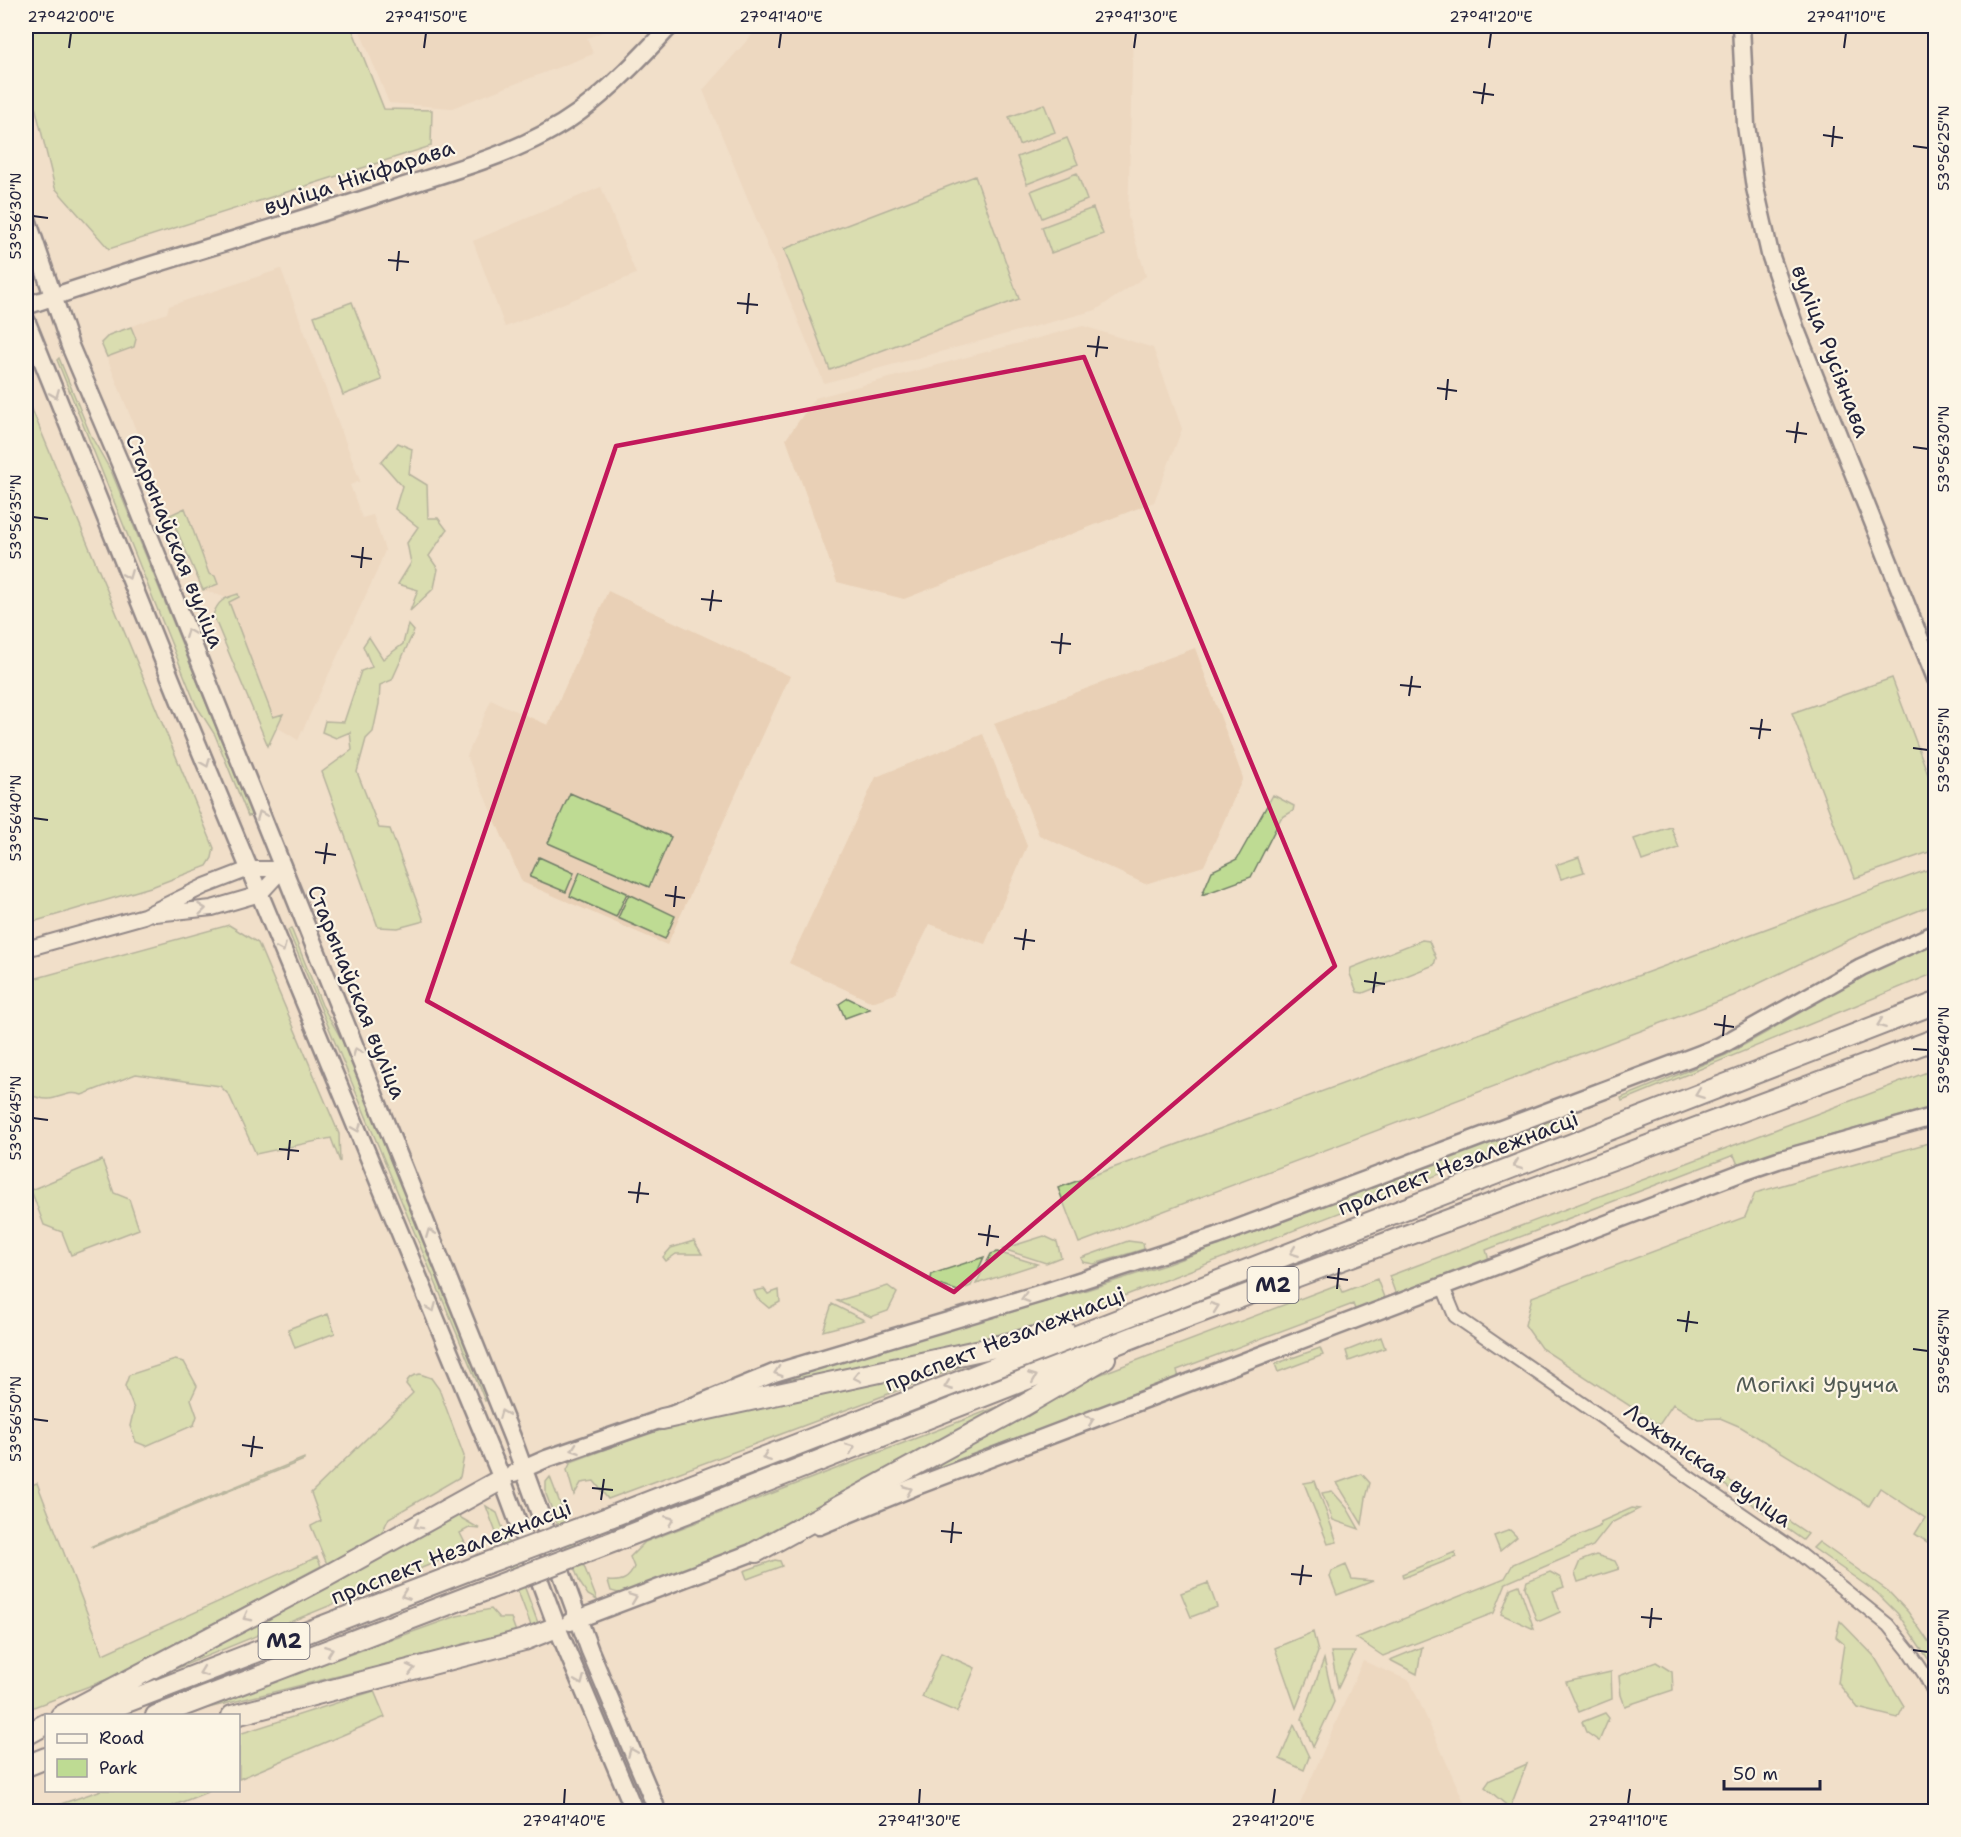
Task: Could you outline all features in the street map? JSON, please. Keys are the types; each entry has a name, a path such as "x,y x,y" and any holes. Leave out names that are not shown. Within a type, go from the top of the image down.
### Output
{"highway":[{"name":"праспект Незалежнасці","path":"95,1714 610,1517 1935,1002"},
{"name":"праспект Незалежнасці","path":"161,1714 615,1541 1144,1333 1935,1039"},
{"path":"662,1419 986,1350 1139,1312"},
{"path":"756,1552 1023,1406 1144,1333"},
{"path":"65,1714 327,1576 502,1479"},
{"path":"240,1714 524,1640 557,1627"},
{"path":"26,1735 45,1725"},
{"path":"26,1740 45,1732"},
{"path":"26,1767 45,1758"},
{"path":"26,1767 45,1763"}],"main road":[{"name":"вуліца Нікіфарава","path":"26,306 492,157 540,135 577,114 616,80 670,26"},
{"name":"вуліца Русіянава","path":"1740,26 1746,125 1755,188 1770,254 1796,330 1935,679"},
{"name":"Старынаўская вуліца","path":"26,216 76,361 122,468 524,1468 607,1693 655,1805 654,1812"},
{"path":"26,320 249,869 502,1479 557,1627 635,1812"},
{"name":"праспект Незалежнасці","path":"502,1479 546,1459 662,1419 774,1374 1030,1297 1217,1236 1720,1046 1861,967 1935,933"},
{"path":"557,1627 756,1552 914,1487 1770,1163 1935,1116"}],"street":[{"path":"144,916 205,886 249,869 283,869"},
{"path":"26,950 144,916 212,908 260,894 283,869"},
{"name":"Ложынская вуліца","path":"1443,1287 1455,1316 1800,1554 1843,1587 1888,1625 1925,1675 1935,1696"}],"highlighted area":[{"path":"1084,357 1335,966 954,1292 427,1001 616,446"}],"shaded area":[{"path":"358,26 618,26 587,38 593,54 452,108 389,103"},
{"path":"760,26 1133,26 1128,217 1146,276 1096,310 824,383 703,90"},
{"path":"601,187 636,274 505,327 473,241"},
{"path":"281,269 360,481 350,485 362,518 373,515 385,550 298,740 277,727 229,602 224,597 203,590 170,515 101,343 109,335 167,313 169,306"},
{"path":"1083,326 1153,348 1182,429 1154,502 904,599 837,582 786,439 815,398"},
{"path":"608,591 790,676 667,945 522,882 467,756 491,700 548,725"},
{"path":"1195,648 1243,778 1204,866 1145,884 1039,835 994,723"},
{"path":"983,734 1027,846 985,944 930,924 895,994 872,1002 789,963 876,777"},
{"path":"1363,1661 1410,1681 1468,1811 1297,1811"}],"green space":[{"path":"26,26 351,26 384,109 432,110 431,146 109,249 55,188 26,69"},
{"path":"1044,104 1055,132 1019,145 1009,117"},
{"path":"1067,138 1078,164 1027,184 1017,157"},
{"path":"1077,173 1087,200 1042,218 1031,191"},
{"path":"975,176 1019,299 830,370 784,249"},
{"path":"1093,208 1103,234 1051,253 1042,227"},
{"path":"352,302 382,380 343,395 314,316"},
{"path":"131,327 136,339 134,347 107,357 101,343 109,335"},
{"path":"59,358 91,436 112,473 252,815 248,816 215,735 196,705 57,360"},
{"path":"26,395 214,848 207,866 154,886 26,924"},
{"path":"398,443 412,449 409,474 427,485 428,518 438,518 447,530 429,556 438,569 434,588 410,611 418,590 398,584 411,563 407,543 418,527 395,509 402,486 381,462"},
{"path":"185,508 209,574 215,576 218,584 203,590 170,515"},
{"path":"238,594 239,597 229,602 273,717 283,714 268,746 213,615 222,601"},
{"path":"408,624 414,631 392,680 380,685 379,704 373,732 366,739 357,772 379,828 390,829 424,921 398,928 378,927 322,772 352,750 350,732 336,738 322,732 325,721 344,722 361,671 372,667 363,646 369,637 383,659 403,644"},
{"path":"1892,678 1935,793 1935,850 1855,878 1792,713"},
{"path":"570,793 671,837 649,887 548,843"},
{"path":"1273,795 1294,806 1293,811 1281,818 1251,877 1202,895 1212,871 1237,859"},
{"path":"1671,827 1679,848 1642,861 1634,839"},
{"path":"539,857 574,873 566,892 530,877"},
{"path":"1579,857 1584,872 1561,879 1556,865"},
{"path":"1935,867 1935,904 1863,933 1733,996 1079,1243 1058,1188"},
{"path":"580,872 627,893 616,917 570,896"},
{"path":"629,894 675,916 665,939 618,918"},
{"path":"229,925 258,943 339,1134 340,1162 331,1138 256,1154 229,1095 220,1086 136,1074 82,1095 70,1094 49,1099 26,1097 26,981"},
{"path":"291,928 322,1005 343,1042 489,1399 485,1401 288,930"},
{"path":"1422,940 1429,941 1436,958 1434,965 1363,993 1357,992 1350,974 1351,968"},
{"path":"1935,943 1935,973 1622,1101 1621,1098 1726,1055 1874,965"},
{"path":"848,998 870,1009 845,1018 839,1004"},
{"path":"1935,1069 1935,1106 1738,1165 1734,1155 1486,1250 1489,1260 1396,1295 1389,1276"},
{"path":"1574,1111 1577,1121 1059,1321 727,1400 1043,1298 1077,1293 1168,1264"},
{"name":"Могілкі Уручча","path":"1935,1141 1935,1547 1915,1534 1925,1518 1880,1488 1869,1506 1741,1427 1720,1418 1698,1419 1673,1404 1659,1425 1541,1348 1525,1325 1532,1297 1745,1217 1755,1193"},
{"path":"102,1160 114,1193 129,1199 139,1229 71,1255 62,1232 44,1225 31,1190"},
{"path":"1044,1236 1057,1242 1061,1257 1046,1263 1003,1249"},
{"path":"694,1241 702,1254 676,1254 666,1261 663,1257 671,1248"},
{"path":"1128,1241 1143,1243 1144,1249 1094,1264 1083,1262 1081,1258"},
{"path":"997,1252 1037,1264 976,1284 991,1254"},
{"path":"984,1257 971,1286 958,1291 930,1282 932,1274"},
{"path":"1377,1279 1385,1300 1356,1312 1353,1304 1177,1370 1179,1378 866,1504 1096,1376 1339,1284 1343,1292"},
{"path":"888,1286 897,1293 888,1311 871,1317 837,1301"},
{"path":"764,1289 768,1294 779,1290 780,1302 769,1308 757,1298 754,1291"},
{"path":"832,1304 864,1320 823,1331"},
{"path":"328,1314 335,1333 295,1348 288,1329"},
{"path":"1381,1337 1385,1348 1349,1361 1346,1351"},
{"path":"1320,1348 1323,1355 1278,1372 1275,1364"},
{"path":"987,1357 608,1499 594,1481 581,1483 574,1495 567,1470 571,1462 649,1433"},
{"path":"175,1360 184,1362 197,1386 191,1399 197,1416 194,1425 146,1446 136,1442 130,1426 134,1409 125,1386 129,1375"},
{"path":"420,1374 431,1378 439,1389 464,1456 460,1477 389,1518 379,1538 335,1565 327,1564 311,1526 321,1521 311,1493 413,1393 406,1384 411,1377"},
{"path":"1039,1391 766,1540 622,1594 611,1591 608,1581 621,1580 630,1575 634,1567 630,1557 645,1542"},
{"path":"1689,1453 1808,1534 1803,1540 1685,1457"},
{"path":"304,1458 304,1460 92,1546"},
{"path":"1362,1474 1370,1483 1362,1524 1337,1483"},
{"path":"550,1477 597,1600 588,1595 580,1583 546,1494 546,1482"},
{"path":"1315,1481 1337,1542 1328,1544 1304,1483"},
{"path":"37,1483 103,1654 317,1557 321,1566 116,1676 26,1710 26,1487"},
{"path":"1332,1491 1347,1508 1359,1529 1333,1520 1322,1493"},
{"path":"486,1506 497,1513 538,1623 533,1631"},
{"path":"1632,1508 1639,1509 1611,1523 1593,1546 1506,1583 1494,1613 1383,1656 1356,1638 1505,1578 1513,1564 1599,1527 1600,1522"},
{"path":"456,1515 480,1529 469,1528 460,1533 468,1549 141,1683"},
{"path":"1510,1530 1517,1537 1500,1551 1494,1536"},
{"path":"1819,1542 1888,1591 1908,1612 1935,1651 1935,1669 1898,1614 1877,1593 1813,1548"},
{"path":"1455,1552 1456,1557 1403,1578 1402,1574"},
{"path":"1596,1555 1615,1561 1619,1569 1578,1582 1575,1573 1580,1561"},
{"path":"775,1560 780,1561 782,1566 747,1579 744,1571"},
{"path":"1346,1565 1352,1579 1373,1581 1337,1595 1330,1577 1332,1571"},
{"path":"1550,1572 1561,1578 1564,1587 1553,1591 1560,1612 1540,1621 1536,1619 1525,1587 1527,1581"},
{"path":"1208,1583 1217,1607 1191,1617 1181,1593"},
{"path":"1519,1585 1534,1629 1501,1614 1511,1588"},
{"path":"491,1609 499,1618 511,1618 516,1632 184,1714 457,1616"},
{"path":"1840,1621 1874,1656 1904,1706 1898,1718 1858,1708 1838,1683 1844,1644 1836,1637"},
{"path":"1313,1632 1318,1652 1296,1708 1275,1648"},
{"path":"1422,1647 1417,1674 1390,1660"},
{"path":"1331,1652 1355,1652 1338,1688"},
{"path":"941,1653 975,1668 957,1712 922,1697"},
{"path":"1324,1659 1334,1702 1313,1747 1302,1719"},
{"path":"1656,1662 1672,1672 1673,1690 1625,1706 1619,1676"},
{"path":"1611,1672 1612,1699 1579,1712 1566,1682"},
{"path":"374,1691 385,1717 240,1779 240,1734"},
{"path":"1605,1713 1609,1718 1599,1741 1586,1732 1582,1722"},
{"path":"1294,1725 1309,1757 1304,1770 1280,1759"},
{"path":"1527,1764 1510,1808 1485,1787 1490,1780"},
{"path":"96,1792 207,1792 172,1806 172,1811 40,1811"}]}
